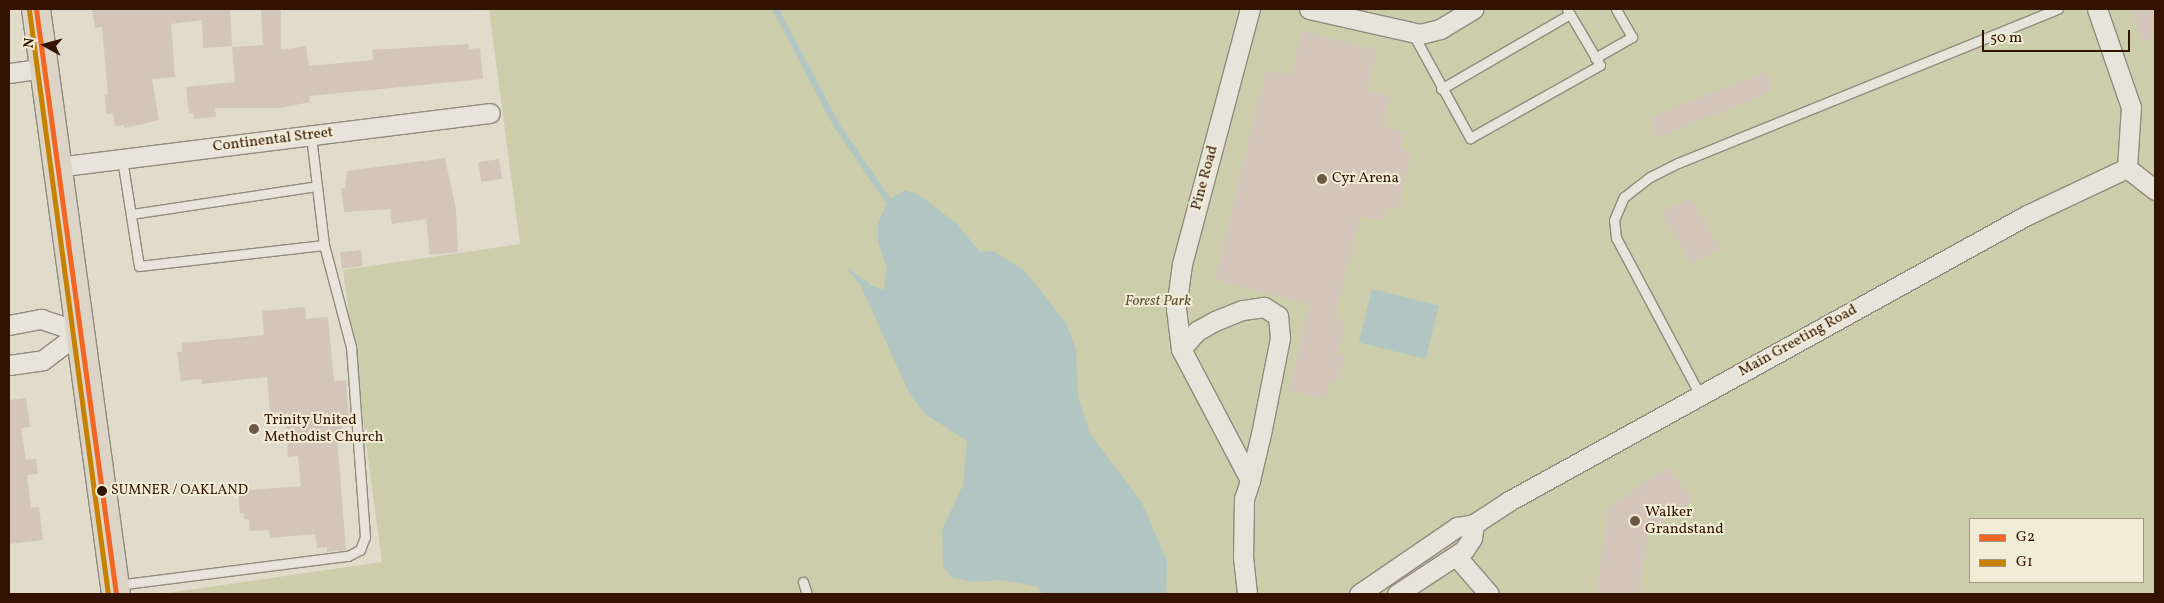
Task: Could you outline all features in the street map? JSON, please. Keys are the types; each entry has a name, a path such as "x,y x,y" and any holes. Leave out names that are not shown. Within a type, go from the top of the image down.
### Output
{"main road":[{"path":"36,9 115,590"}],"street":[{"name":"Pine Road","path":"1250,9 1178,281 1176,308 1181,349 1232,439 1250,480"},
{"path":"1309,9 1412,34 1434,31 1474,9"},
{"path":"2097,9 2131,107 2127,168 2155,190"},
{"path":"9,73 44,68"},
{"name":"Continental Street","path":"57,167 490,113"},
{"name":"Main Greeting Road","path":"1359,594 1457,527 1474,524 1509,501 2027,215 2127,168"},
{"path":"1181,349 1206,325 1242,310 1264,307 1278,316 1279,351 1242,514 1247,594"},
{"path":"9,325 42,319 80,332"},
{"path":"9,364 43,360 80,332"},
{"path":"1398,594 1456,556 1469,544 1474,524"},
{"path":"1456,556 1490,594"}],"lane":[{"path":"1595,58 1632,37 1616,9"},
{"path":"1700,395 1616,238 1614,220 1624,196 1650,177 1678,163 2058,9"},
{"path":"1412,34 1441,89 1470,138 1600,65 1568,11 1441,89"},
{"path":"115,590 200,575 348,556 355,554 364,544 351,347 324,245 311,136"},
{"path":"122,159 139,266 324,245"},
{"path":"132,214 317,186"},
{"path":"803,582 807,594"}],"green space":[{"name":"Forest Park","path":"489,9 2155,9 2155,594 160,594 382,562 343,270 520,244"}],"shaded area":[{"path":"905,190 919,195 956,223 980,252 993,251 1024,270 1066,323 1076,350 1078,397 1090,434 1142,503 1167,561 1166,594 1044,594 1036,586 1001,580 972,582 951,577 943,566 942,530 963,485 967,441 925,414 909,393 861,286 845,266 871,285 884,290 887,268 878,242 878,223 888,200"},
{"path":"1372,289 1439,306 1426,359 1359,342"}],"building":[{"path":"230,9 232,46 203,48 202,20 171,24 175,77 152,79 159,120 125,128 124,125 115,126 113,113 106,114 105,95 108,95 102,27 95,28 92,10"},
{"path":"261,9 281,9 281,50 306,46 309,66 373,60 372,50 468,44 469,49 480,48 483,79 309,96 310,102 280,108 215,108 216,117 194,119 193,113 189,113 186,87 235,82 232,47 263,45"},
{"path":"2131,9 2155,9 2155,38 2143,42"},
{"name":"Cyr Arena","path":"1302,31 1377,50 1367,91 1390,97 1382,127 1405,132 1401,149 1412,152 1398,210 1385,207 1382,221 1360,216 1335,317 1345,323 1338,353 1344,355 1338,383 1330,381 1326,399 1289,390 1310,304 1215,280 1266,70 1291,76"},
{"path":"1765,72 1772,89 1761,96 1658,137 1650,117"},
{"path":"445,158 456,210 458,252 430,255 426,219 392,224 390,209 344,212 341,188 345,188 347,171"},
{"path":"499,159 502,179 481,182 478,162"},
{"path":"1690,197 1720,248 1692,264 1662,213"},
{"path":"361,250 363,266 342,268 340,253"},
{"path":"305,307 306,319 328,317 334,381 346,380 349,420 341,421 343,436 337,436 346,550 327,552 327,547 317,548 315,534 270,538 269,530 250,531 249,519 244,519 244,513 240,514 238,491 301,486 298,456 288,457 286,423 271,425 267,377 202,384 202,379 181,381 177,352 182,352 182,343 264,335 262,311"},
{"path":"26,398 30,427 21,428 26,460 36,459 38,474 27,475 31,508 39,507 43,540 9,544 9,400"},
{"name":"Walker Grandstand","path":"1667,466 1693,500 1648,533 1639,594 1596,594 1608,509"}],"waterway":[{"path":"776,9 838,127 888,200"}],"transit line":[{"name":"G2","path":"36,9 116,594"},
{"name":"G1","path":"29,10 108,594"}],"place":[{"name":"Cyr Arena","path":"1322,179"},
{"name":"Trinity United Methodist Church","path":"254,429"},
{"name":"SUMNER / OAKLAND","path":"102,491"},
{"name":"Walker Grandstand","path":"1635,521"}]}
